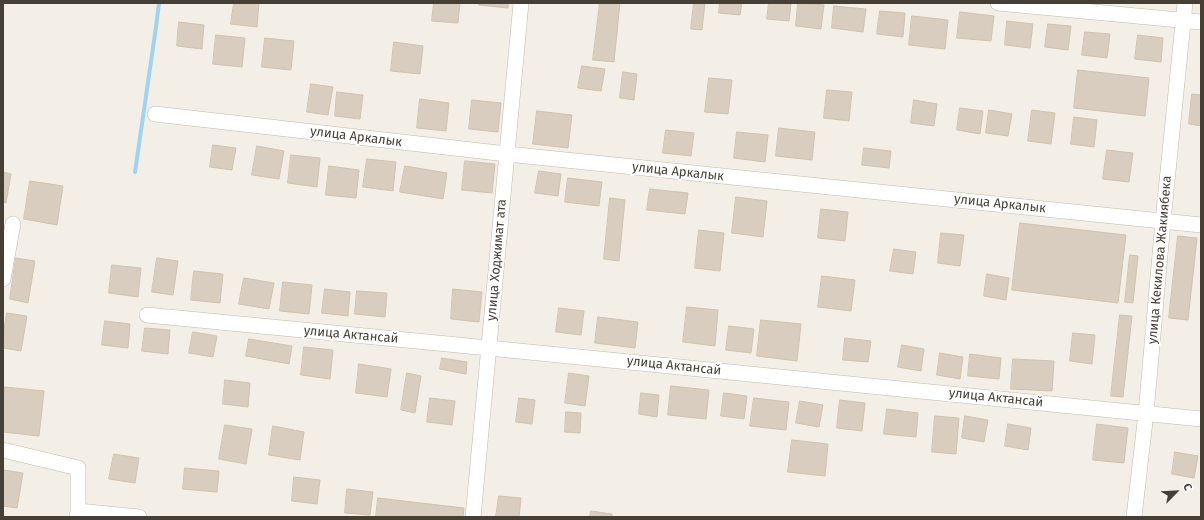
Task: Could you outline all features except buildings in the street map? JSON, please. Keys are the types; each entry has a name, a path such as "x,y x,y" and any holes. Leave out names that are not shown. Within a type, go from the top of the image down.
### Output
{"street":[{"name":"улица Ходжимат ата","path":"473,517 521,3"},
{"path":"998,3 1201,22"},
{"name":"улица Кекилова Жакиябека","path":"1134,517 1146,413 1163,221 1185,3"},
{"name":"улица Аркалык","path":"155,114 506,154 1201,225"},
{"path":"3,279 13,224"},
{"name":"улица Актансай","path":"147,315 1201,419"},
{"path":"3,450 78,468 78,514 139,517"}],"waterway":[{"path":"135,172 159,3"}]}
